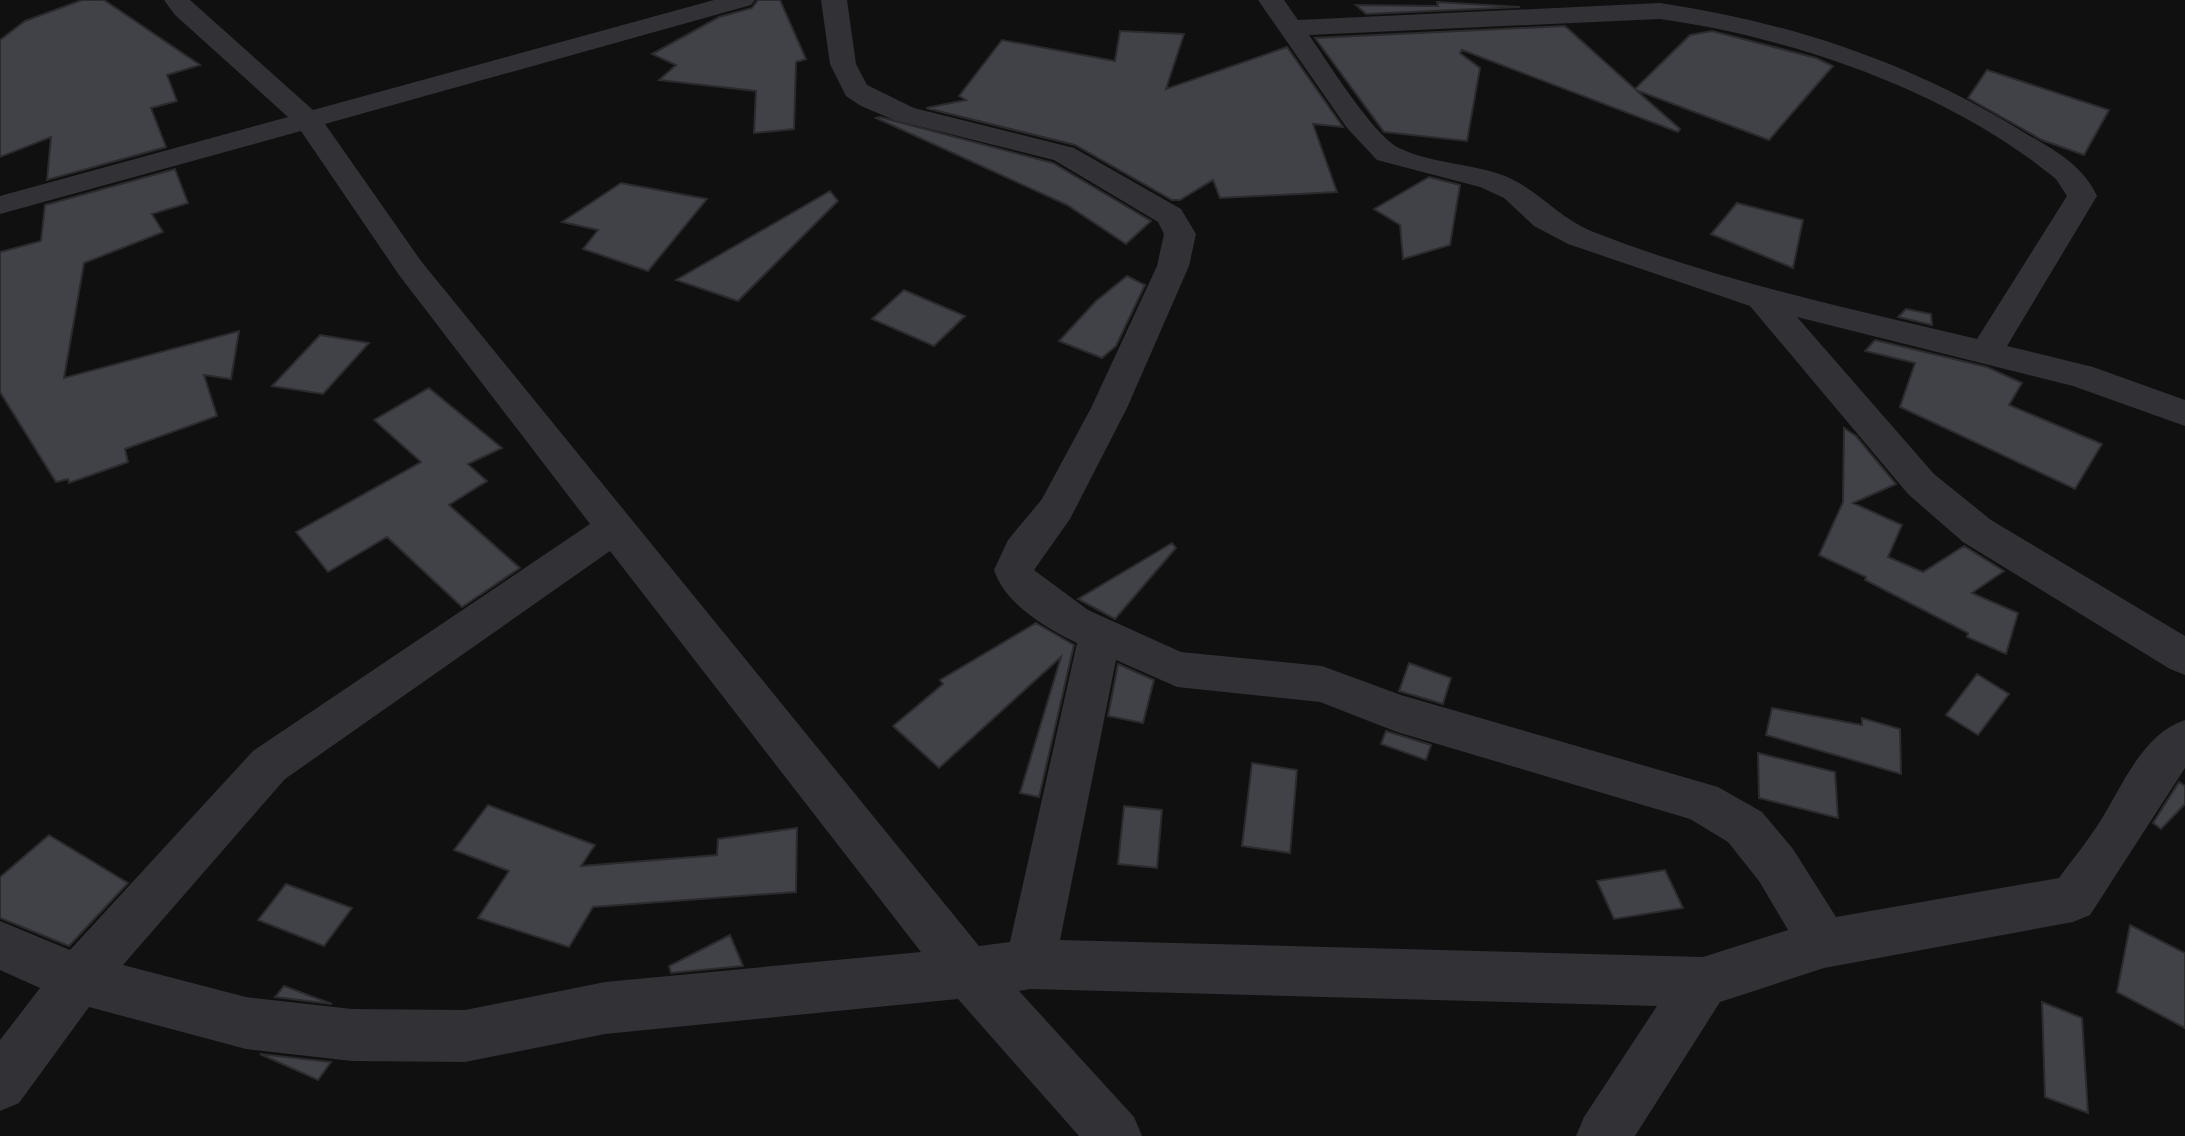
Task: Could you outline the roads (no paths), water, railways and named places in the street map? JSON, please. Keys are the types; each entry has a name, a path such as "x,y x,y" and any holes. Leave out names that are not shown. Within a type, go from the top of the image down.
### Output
{"street":[{"path":"177,0 184,10 307,119 410,268 969,973 1115,1136"},
{"path":"0,205 742,0"},
{"path":"834,0 843,64 856,90 904,114 1064,154 1170,216 1180,234 1173,266 1109,408 1056,509 1022,551 1014,570 1018,582 1073,622 1177,669 1322,684 1397,713 1702,802 1745,827 1776,865 1824,944"},
{"path":"1271,0 1357,122 1387,154 1491,181 1515,192 1545,219 1579,237 1762,298 2081,376 2185,413"},
{"path":"1290,28 1660,11 1719,18 1760,29 1901,76 1968,108 2060,167 2078,183 2082,196 1986,352"},
{"path":"1762,298 1921,484 1977,531 2185,657"},
{"path":"0,1084 78,979 269,765 615,527"},
{"path":"1030,964 1100,635"},
{"path":"0,945 78,979 246,1023 352,1035 465,1036 605,1008 969,973 1030,964 1703,982 1824,944 2073,899 2115,840 2161,762 2185,739"},
{"path":"1603,1136 1703,982"}]}
